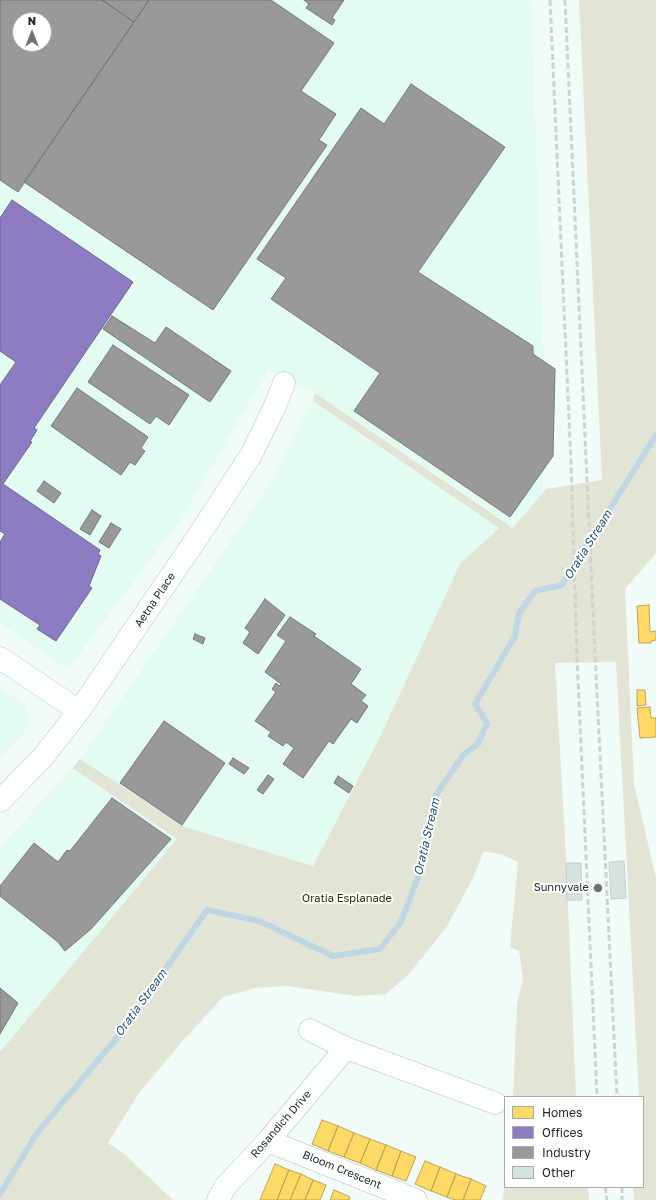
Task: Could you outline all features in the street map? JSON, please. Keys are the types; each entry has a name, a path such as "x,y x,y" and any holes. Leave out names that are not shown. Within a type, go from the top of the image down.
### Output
{"street":[{"name":"Aetna Place","path":"0,801 43,757 79,711 199,535 251,455 276,404 284,383"},
{"path":"0,658 79,711"},
{"path":"310,1030 346,1048 495,1103"},
{"name":"Rosandich Drive","path":"218,1200 225,1187 268,1141 346,1048"},
{"name":"Bloom Crescent","path":"268,1141 416,1200"}],"shaded area":[{"path":"0,0 531,0 544,370 542,499 515,536 510,526 315,393 268,370 182,518 68,669 0,623"},
{"path":"313,401 500,528 482,546 313,866 185,827 80,759 266,490"},
{"path":"0,688 26,706 29,726 0,759"},
{"path":"72,768 177,839 0,1052 0,847"}],"green space":[{"name":"Oratia Esplanade","path":"579,0 656,0 656,553 625,589 634,784 656,878 656,1200 634,1200 633,1188 644,1188 644,1096 639,1096 616,662 555,663 566,857 576,1096 513,1096 517,1004 523,979 519,951 510,947 518,862 503,855 484,851 472,880 446,928 409,974 386,994 356,996 288,986 255,988 223,997 179,1045 139,1093 108,1143 123,1153 173,1200 0,1200 0,1052 177,839 72,768 80,759 185,827 313,866 381,735 460,564 499,528 313,401 315,393 510,526 512,529 546,489 602,480"},
{"path":"504,1188 588,1188 589,1200 503,1200"}],"building: Homes":[{"path":"649,605 650,632 656,631 656,640 651,641 651,643 639,643 637,606"},
{"path":"637,690 645,690 646,705 637,706"},
{"path":"650,707 651,718 656,718 656,737 640,738 637,708"},
{"path":"322,1120 338,1126 328,1151 312,1144"},
{"path":"338,1126 354,1133 344,1157 328,1151"},
{"path":"354,1133 370,1139 360,1163 344,1157"},
{"path":"370,1139 386,1145 376,1170 360,1163"},
{"path":"386,1145 401,1151 392,1176 376,1170"},
{"path":"401,1151 416,1157 406,1181 392,1176"},
{"path":"425,1161 440,1167 431,1191 415,1184"},
{"path":"275,1164 289,1170 277,1200 260,1200"},
{"path":"440,1167 456,1174 447,1197 431,1191"},
{"path":"289,1170 301,1174 290,1200 277,1200"},
{"path":"301,1174 313,1180 305,1200 290,1200"},
{"path":"456,1174 471,1179 463,1200 455,1200 447,1197"},
{"path":"471,1179 486,1186 480,1200 463,1200"},
{"path":"313,1180 326,1185 320,1200 305,1200"},
{"path":"334,1190 350,1197 349,1200 330,1200"}],"building: Offices":[{"path":"12,200 133,282 34,428 37,430 30,441 32,442 3,484 100,550 98,554 101,556 89,586 92,588 56,641 37,629 40,625 0,599 0,542 5,534 0,531 0,385 16,362 0,351 0,218"}],"building: Industry":[{"path":"0,0 102,0 134,22 18,192 0,180"},
{"path":"102,0 149,0 134,22"},
{"path":"149,0 271,0 334,43 301,91 336,114 319,140 327,145 213,310 24,182"},
{"path":"304,0 344,0 332,18 335,20 332,25 306,8 309,4"},
{"path":"411,84 505,147 418,272 533,346 533,354 555,369 553,456 510,517 354,411 380,373 271,299 286,278 257,259 361,108 384,124"},
{"path":"112,316 155,343 166,327 231,371 210,402 103,329"},
{"path":"113,345 189,395 169,425 156,416 150,424 88,382"},
{"path":"77,388 148,437 141,448 145,451 135,465 130,462 121,475 51,426"},
{"path":"44,481 61,493 54,503 37,491"},
{"path":"92,510 101,516 90,535 80,529"},
{"path":"111,523 121,529 109,548 99,542"},
{"path":"265,599 285,615 258,654 243,643 250,632 245,628"},
{"path":"290,617 316,634 314,636 361,669 351,684 366,695 361,701 368,706 357,723 351,719 333,744 329,741 303,778 283,764 294,748 286,742 283,746 268,736 271,732 255,721 276,692 272,689 276,683 279,686 281,684 265,672 286,641 277,635"},
{"path":"195,634 205,638 203,644 193,639"},
{"path":"164,721 225,763 182,825 120,783"},
{"path":"233,758 249,768 244,774 229,764"},
{"path":"268,775 274,779 263,794 257,790"},
{"path":"338,776 353,786 349,793 334,783"},
{"path":"112,798 171,839 91,929 65,951 58,942 0,896 0,886 34,843 58,862 67,850 70,851"},
{"path":"0,988 18,1003 0,1034"}],"building: Other":[{"path":"624,861 626,898 611,899 609,862"},
{"path":"566,863 581,863 582,900 567,900"}],"waterway":[{"name":"Oratia Stream","path":"0,1194 37,1133 120,1034 207,910 259,921 333,956 380,949 401,922 420,872 436,795 463,755 478,744 487,723 475,704 515,636 519,613 535,591 562,585 656,435"}],"railway":[{"path":"550,0 597,1096"},
{"path":"565,0 617,1096"},
{"path":"605,1188 607,1200"},
{"path":"622,1188 622,1200"}],"place":[{"name":"Sunnyvale","path":"598,888"}]}
